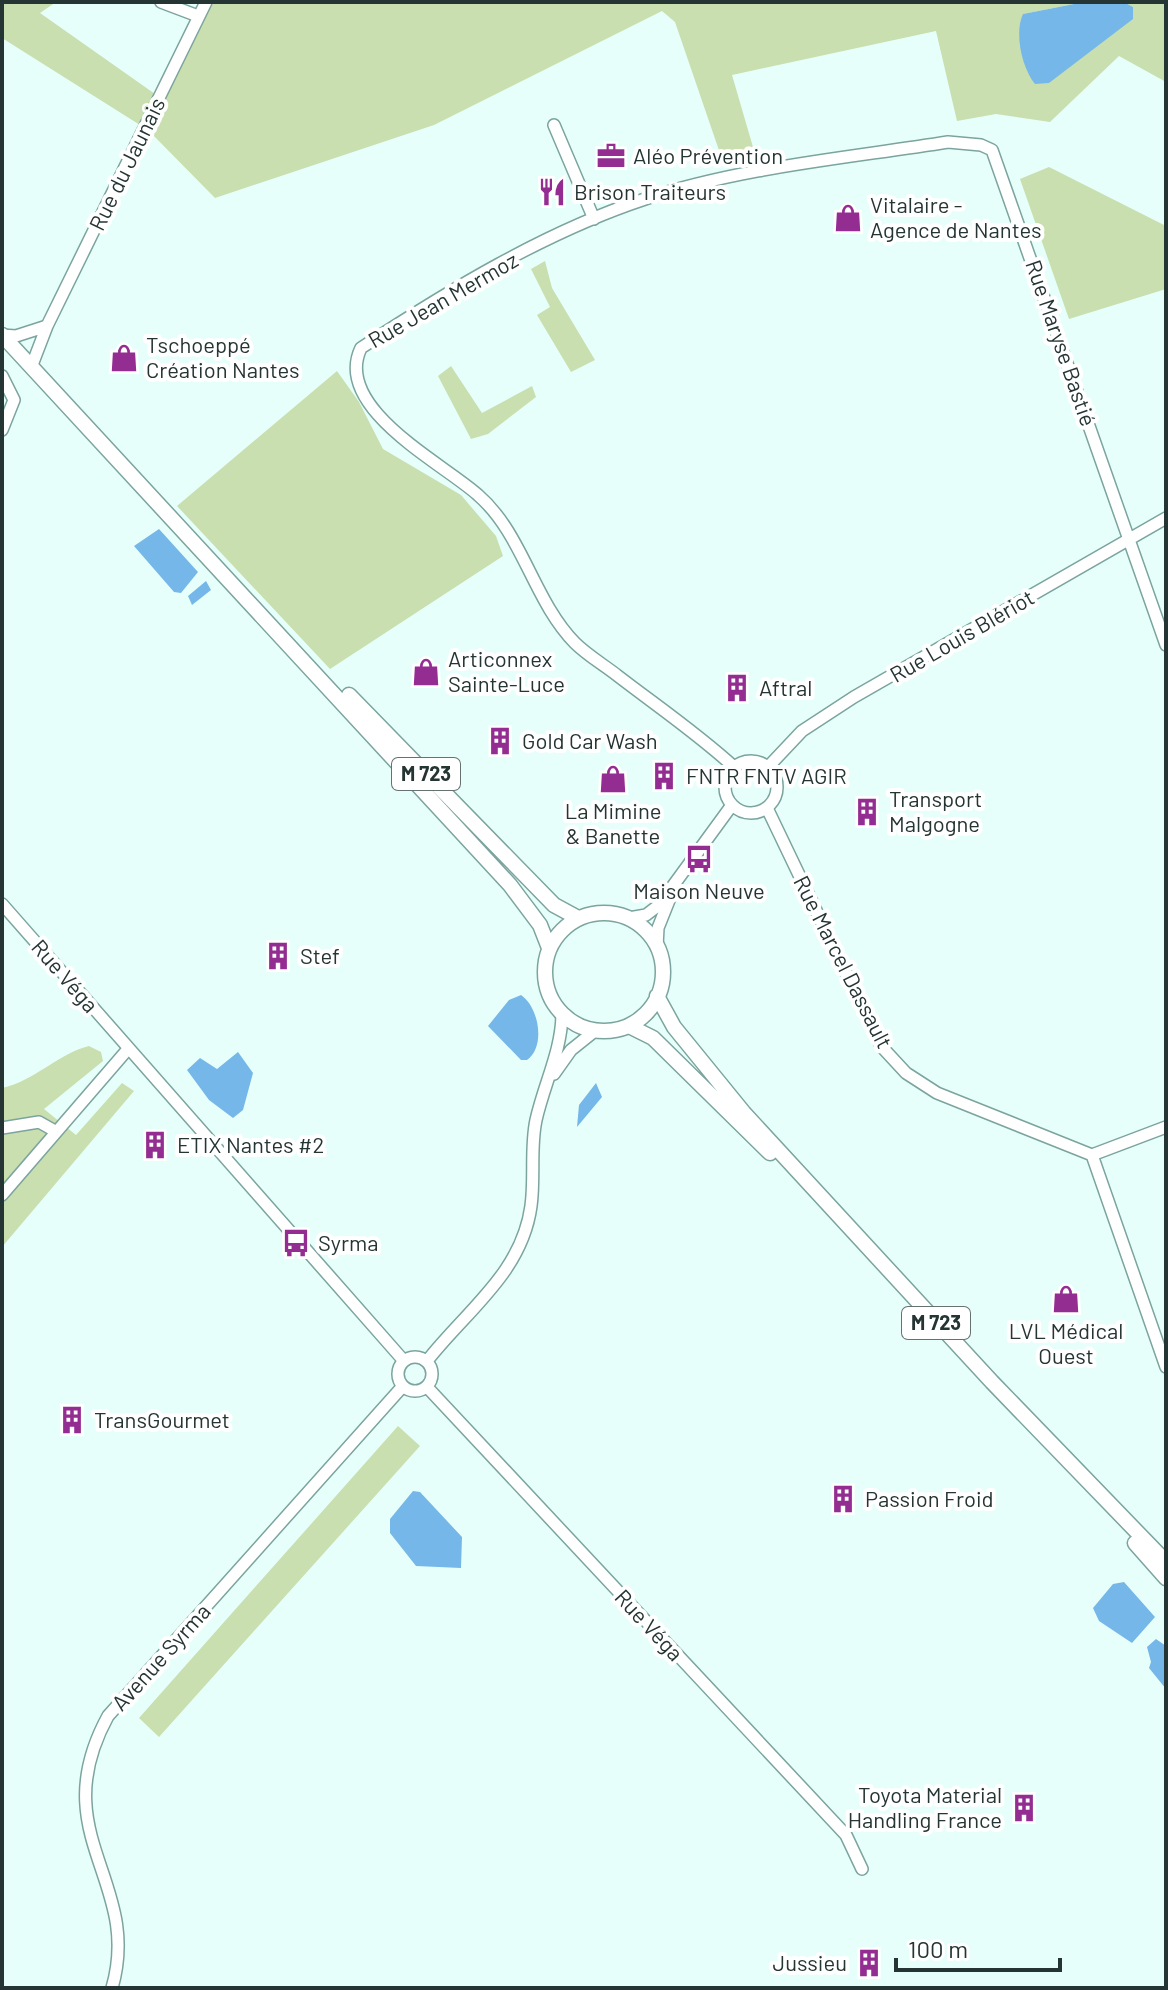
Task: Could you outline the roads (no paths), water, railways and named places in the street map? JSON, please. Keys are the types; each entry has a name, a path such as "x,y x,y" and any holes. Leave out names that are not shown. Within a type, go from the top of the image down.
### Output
{"main road":[{"name":"M 723","path":"2,335 510,885 540,925 549,948"},
{"name":"M 723","path":"274,627 347,693 554,905 578,918"},
{"path":"603,913 629,918 644,928 657,947 663,970 657,996 645,1014 629,1026 596,1030 580,1026 562,1013 549,994 545,979 549,948 564,928 578,918 603,913"},
{"name":"M 723","path":"657,996 674,1027 716,1080 880,1263 1090,1487 1166,1562"},
{"name":"M 723","path":"629,1026 653,1038 683,1066 880,1263"},
{"name":"M 723","path":"1090,1487 1166,1578"}],"street":[{"path":"161,2 198,16"},
{"name":"Rue du Jaunais","path":"32,365 47,326 206,2"},
{"path":"554,125 594,219"},
{"name":"Rue Jean Mermoz","path":"734,767 575,643 537,589 507,530 482,498 459,478 411,448 369,402 356,371 361,348 402,321 594,219 646,199 737,176 948,142 981,145 992,150"},
{"name":"Rue Maryse Bastié","path":"992,150 1166,645"},
{"path":"2,335 16,336 47,326"},
{"path":"2,376 14,400 2,430"},
{"name":"Rue Louis Blériot","path":"768,767 802,731 854,697 962,638 1166,518"},
{"path":"754,761 768,767 777,788 767,808 745,813 732,805 725,785 734,767 754,761"},
{"path":"657,947 661,917 677,883 717,821 732,805"},
{"name":"Rue Marcel Dassault","path":"767,808 881,1046 906,1073 937,1093 1092,1155"},
{"path":"629,918 653,911 677,883"},
{"name":"Rue Véga","path":"2,904 404,1361"},
{"path":"427,1361 500,1280 518,1252 531,1205 534,1132 561,1040 562,1013"},
{"path":"546,1084 571,1050 596,1030"},
{"path":"2,1195 55,1131 132,1053"},
{"path":"2,1128 39,1122 55,1131"},
{"path":"1166,1127 1092,1155 1166,1367"},
{"path":"418,1357 427,1361 432,1377 427,1387 412,1391 403,1386 398,1370 404,1361 418,1357"},
{"name":"Avenue Syrma","path":"112,1988 119,1957 117,1918 87,1828 83,1805 89,1757 97,1737 108,1716 403,1386"},
{"name":"Rue Véga","path":"427,1387 846,1835 862,1869"}],"water":[{"path":"1084,2 1124,2 1133,7 1133,19 1049,83 1035,84 1026,69 1021,50 1019,31 1023,14"},
{"path":"159,529 198,572 181,593 174,592 134,546"},
{"path":"206,581 211,590 192,605 188,596"},
{"path":"521,995 532,1008 538,1027 537,1046 527,1060 521,1060 488,1026 509,1000"},
{"path":"238,1052 253,1073 243,1110 233,1118 209,1100 187,1070 200,1058 217,1069"},
{"path":"596,1083 602,1097 577,1127 579,1105"},
{"path":"413,1491 420,1492 462,1537 461,1568 416,1566 390,1533 390,1519"},
{"path":"1124,1582 1155,1617 1132,1643 1099,1621 1093,1608 1113,1584"},
{"path":"1156,1639 1166,1646 1166,1689 1149,1668 1151,1662 1147,1647"}],"place":[{"name":"Aléo Prévention","path":"611,156"},
{"name":"Brison Traiteurs","path":"552,192"},
{"name":"Vitalaire - Agence de Nantes","path":"848,218"},
{"name":"Tschoeppé Création Nantes","path":"124,358"},
{"name":"Articonnex Sainte-Luce","path":"426,672"},
{"name":"Aftral","path":"737,688"},
{"name":"Gold Car Wash","path":"500,741"},
{"name":"FNTR FNTV AGIR","path":"664,776"},
{"name":"La Mimine & Banette","path":"613,779"},
{"name":"Transport Malgogne","path":"867,812"},
{"name":"Maison Neuve","path":"699,859"},
{"name":"Stef","path":"278,956"},
{"name":"ETIX Nantes #2","path":"155,1145"},
{"name":"Syrma","path":"296,1243"},
{"name":"LVL Médical Ouest","path":"1066,1299"},
{"name":"TransGourmet","path":"72,1420"},
{"name":"Passion Froid","path":"843,1499"},
{"name":"Toyota Material Handling France","path":"1024,1808"},
{"name":"Jussieu","path":"869,1963"}]}
